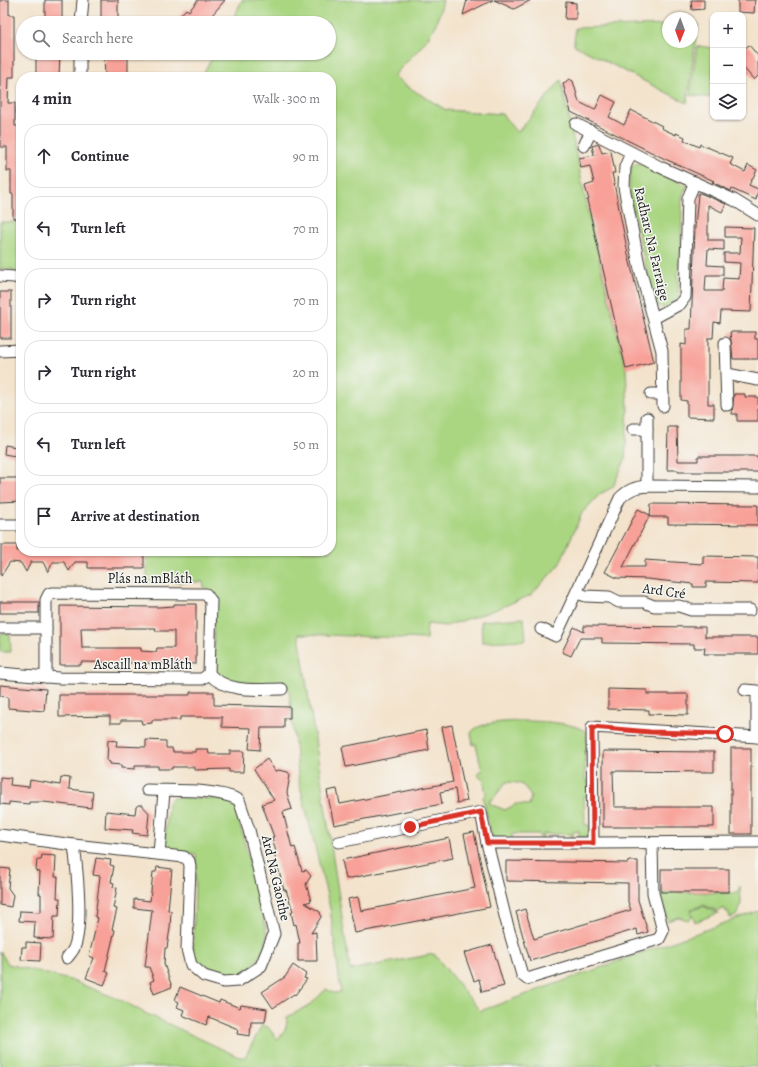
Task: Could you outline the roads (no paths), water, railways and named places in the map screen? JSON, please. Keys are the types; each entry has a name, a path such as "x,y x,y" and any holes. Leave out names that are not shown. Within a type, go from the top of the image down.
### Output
{"street":[{"path":"82,16 83,0"},
{"path":"80,60 80,72"},
{"path":"576,124 631,152 734,200 758,215"},
{"path":"584,146 590,131"},
{"name":"Radharc Na Farraige","path":"631,152 625,167 624,187 639,265 663,357 663,406"},
{"name":"Radharc Na Farraige","path":"654,318 680,304 685,297 688,198 695,182"},
{"path":"0,276 16,278"},
{"path":"725,343 727,405"},
{"path":"0,351 16,350"},
{"path":"727,374 758,380"},
{"path":"651,394 663,394"},
{"path":"633,429 647,424 646,486"},
{"path":"541,630 556,636 620,498 632,488 646,486 758,487"},
{"path":"0,526 16,525"},
{"name":"Plás na mBláth","path":"46,628 47,597 52,593 206,594 211,601 209,674"},
{"name":"Ard Cré","path":"577,593 586,596 609,597 619,602 644,602 654,606 679,606 691,610 750,610"},
{"path":"0,628 46,628 46,677"},
{"name":"Ascaill na mBláth","path":"0,673 46,677 194,679 202,679 209,674 225,686 233,688 282,689"},
{"path":"593,843 592,727 758,737 757,691 745,690"},
{"name":"Ard Na Gaoithe","path":"0,835 74,846 184,857 189,861 190,866 187,949 191,965 204,976 224,982 238,981 261,966 274,934 249,830 239,800 232,796 218,794 147,790"},
{"path":"159,854 164,791"},
{"path":"339,842 481,812 487,843 508,927 522,975 527,979 659,938 662,931 652,893 652,843"},
{"path":"487,843 758,842"},
{"path":"67,958 74,948 78,933 77,874 74,846"}]}
